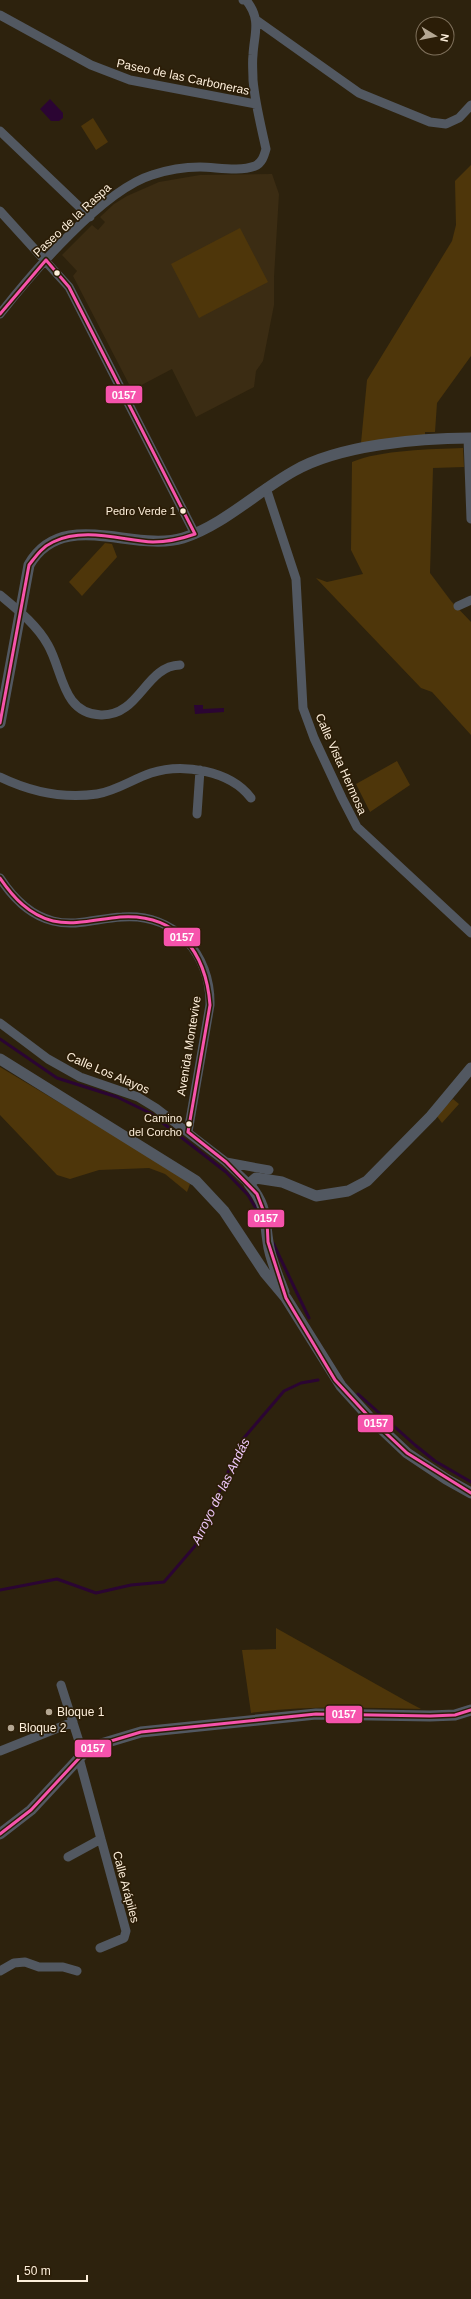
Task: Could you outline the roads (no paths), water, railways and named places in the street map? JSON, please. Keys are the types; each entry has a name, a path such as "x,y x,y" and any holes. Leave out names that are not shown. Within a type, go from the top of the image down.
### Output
{"street":[{"path":"243,0 246,0 252,7 256,20 257,34 253,55 256,104"},
{"name":"Paseo de las Carboneras","path":"0,15 110,74 130,80 256,104"},
{"path":"256,20 359,93 430,122 446,124 459,118 471,105"},
{"name":"Paseo de la Raspa","path":"0,314 46,260 90,217 119,192 152,175 198,167 241,168 255,166 263,159 266,149 256,104"},
{"path":"0,131 90,217"},
{"path":"0,211 69,287 195,534"},
{"path":"0,723 29,564 36,552 46,544 74,535 168,541 195,534 212,525 266,488 296,470 335,454 397,444 469,438 471,519"},
{"name":"Calle Vista Hermosa","path":"266,488 296,579 303,708 314,738 357,827 471,933"},
{"path":"0,595 20,612 49,646 63,685 72,702 83,710 96,715 108,715 123,710 136,699 156,674 172,665 180,665"},
{"path":"458,606 471,600"},
{"path":"0,777 36,791 55,795 76,796 99,794 151,773 168,770 200,770 235,784 251,798"},
{"path":"197,814 200,770"},
{"name":"Avenida Montevive","path":"0,878 10,893 22,905 52,921 68,924 86,923 122,917 141,917 160,921 187,941 199,955 206,970 210,988 210,1005 188,1132"},
{"name":"Calle Los Alayos","path":"0,1023 48,1059 80,1077 138,1097 188,1132"},
{"path":"0,1059 196,1181 224,1211 265,1273 286,1298 335,1380 370,1418 408,1453 446,1479 471,1492"},
{"path":"226,1162 270,1175 282,1182 316,1196 348,1192 367,1181 431,1116 471,1068"},
{"path":"188,1132 240,1175 252,1181 267,1220 265,1273"},
{"path":"252,1181 270,1175"},
{"path":"257,1194 270,1175"},
{"path":"252,1254 266,1245"},
{"path":"266,1245 286,1298"},
{"name":"Calle Arápiles","path":"61,1685 73,1722 101,1840 126,1931 124,1938 100,1948"},
{"path":"0,1834 31,1810 81,1756 101,1744 141,1732 298,1715 430,1716 455,1715 471,1710"},
{"path":"0,1751 73,1722"},
{"name":"Calle Arápiles","path":"68,1857 101,1840"},
{"path":"0,1971 14,1962 25,1962 39,1967 63,1967 77,1971"}],"waterway":[{"path":"0,1039 57,1078 117,1097 150,1113 226,1172 248,1195 260,1215"},
{"path":"273,1243 309,1318"},
{"name":"Arroyo de las Andás","path":"0,1590 57,1579 96,1593 131,1585 164,1582 195,1546 243,1439 284,1391 301,1383 318,1380"},
{"name":"Arroyo de las Andás","path":"358,1394 435,1461 471,1482"}],"place":[{"name":"Pedro Verde 1","path":"183,511"},
{"name":"Camino del Corcho","path":"189,1124"},
{"name":"Bloque 1","path":"49,1712"},
{"name":"Bloque 2","path":"11,1728"}]}
